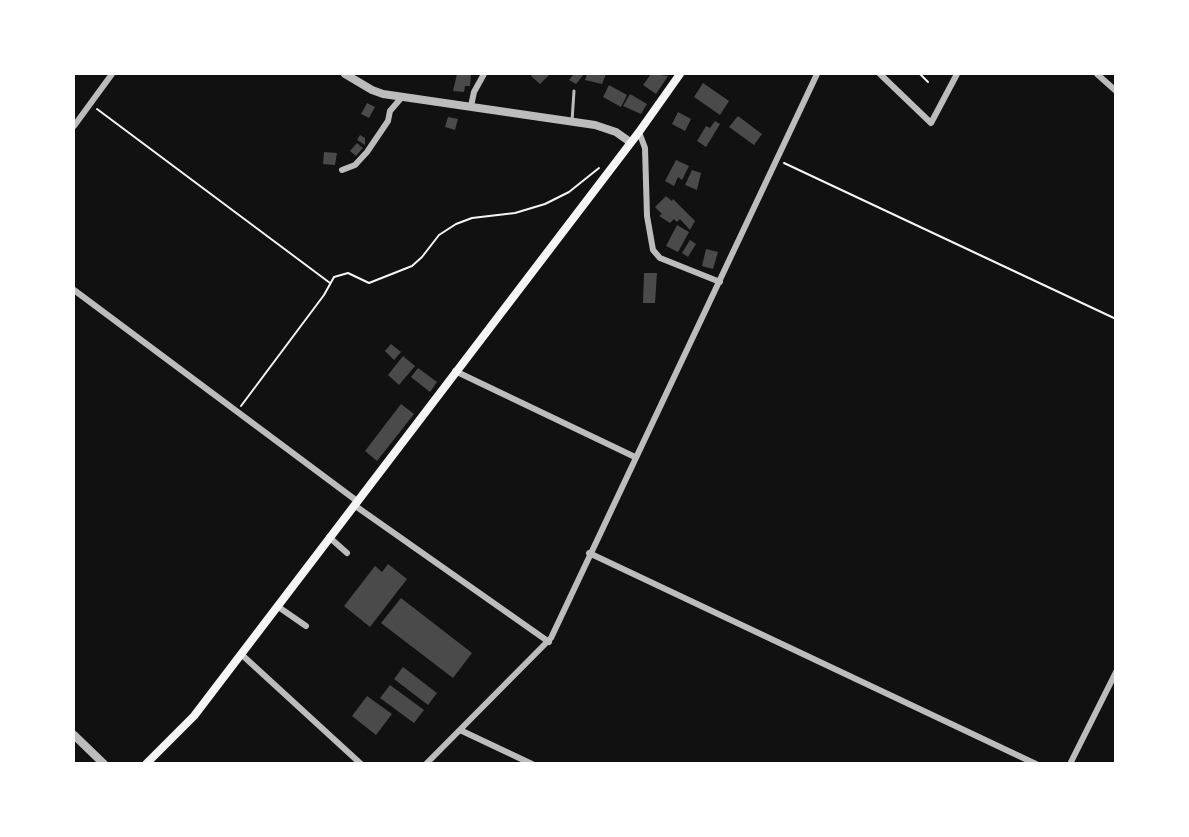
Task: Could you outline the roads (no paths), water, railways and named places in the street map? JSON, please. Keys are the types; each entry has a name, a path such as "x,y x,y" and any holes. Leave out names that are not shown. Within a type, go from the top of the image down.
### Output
{"main road":[{"path":"146,764 194,716 639,132 680,74"}],"street":[{"path":"74,126 112,74"},
{"path":"345,74 384,94 595,125 616,132 630,142"},
{"path":"471,106 474,92 484,74"},
{"path":"426,764 549,642 589,553 720,282 817,74"},
{"path":"880,74 931,123 957,74"},
{"path":"1097,74 1116,91"},
{"path":"342,170 355,165 367,152 388,121 390,111 402,97"},
{"path":"639,132 645,148 652,250 660,258 720,282"},
{"path":"74,290 355,502 549,642"},
{"path":"455,371 635,457"},
{"path":"330,537 347,554"},
{"path":"589,553 1036,764"},
{"path":"278,606 306,626"},
{"path":"241,654 362,764"},
{"path":"1070,764 1116,672"},
{"path":"460,730 532,764"},
{"path":"74,735 104,764"}],"lane":[{"path":"356,74 357,82"},
{"path":"572,121 574,90"}]}
